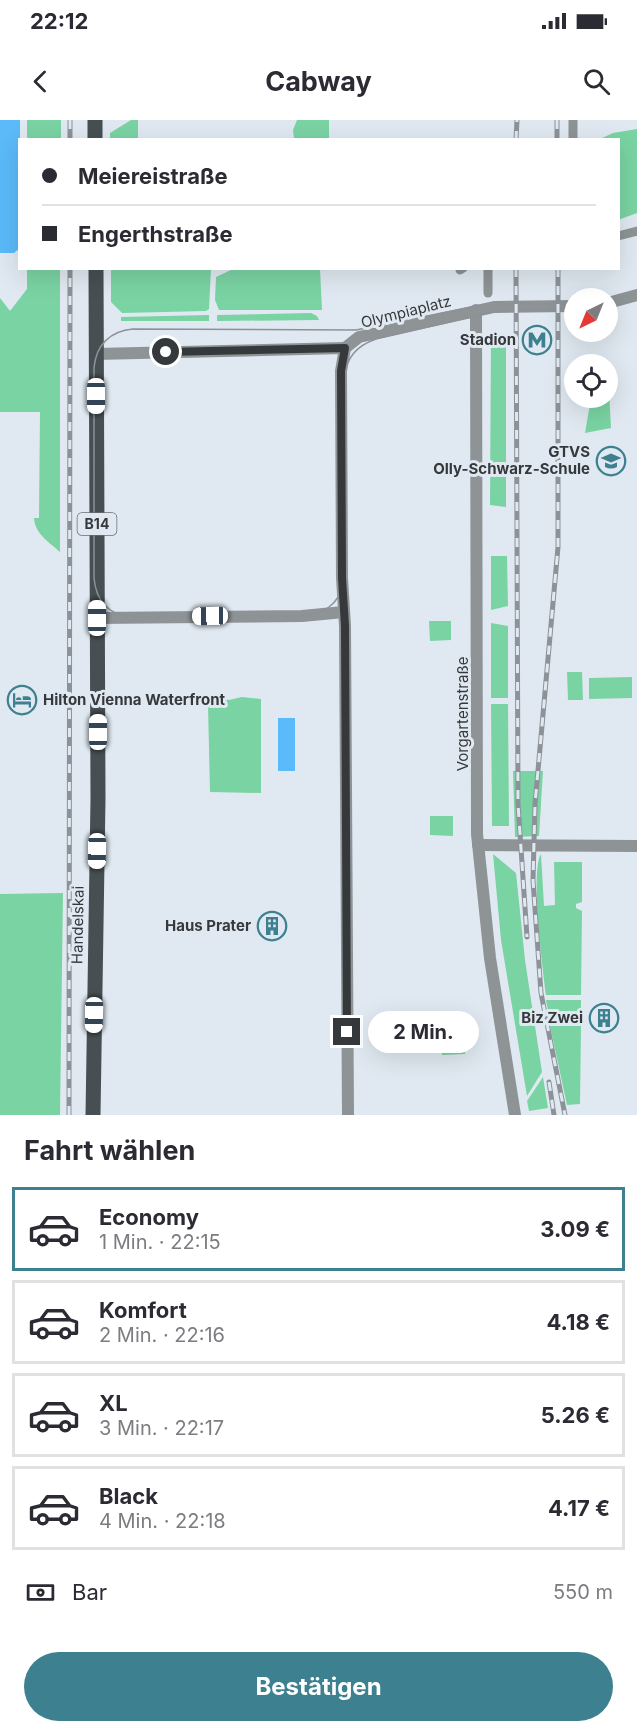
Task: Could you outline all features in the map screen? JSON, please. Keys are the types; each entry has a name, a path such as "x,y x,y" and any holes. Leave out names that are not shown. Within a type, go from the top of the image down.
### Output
{"main road":[{"path":"94,120 95,138"},
{"name":"Handelskai","path":"93,1115 98,799 96,270"}],"street":[{"path":"573,120 573,138"},
{"path":"620,235 637,231"},
{"path":"488,270 488,292"},
{"path":"618,300 637,295"},
{"name":"Olympiaplatz","path":"345,348 359,337 476,310 494,307 564,306"},
{"name":"Vorgartenstraße","path":"476,310 478,845 490,958 515,1115"},
{"path":"96,354 345,348 341,371 348,1115"},
{"path":"97,618 302,616 344,612"},
{"path":"478,845 572,848 637,846"}],"green space":[{"path":"27,120 61,120 61,138 27,138"},
{"path":"131,120 138,120 138,138 110,138 110,133"},
{"path":"297,120 329,120 329,138 294,138 293,130"},
{"path":"637,129 637,213 620,219 620,138 602,138 613,133"},
{"path":"27,270 60,270 60,552 40,533 34,518 39,518 40,412 0,412 0,298 10,311 27,289"},
{"path":"111,270 211,270 209,309 206,311 122,313 111,302"},
{"path":"231,270 320,270 322,310 219,310 215,300 216,277"},
{"path":"311,313 319,320 217,321 217,315"},
{"path":"209,315 209,321 121,321 121,317"},
{"path":"491,333 506,334 506,507 490,505"},
{"path":"589,408 610,408 611,428 585,433"},
{"path":"491,556 507,556 508,606 491,610"},
{"path":"429,621 451,621 451,640 430,641"},
{"path":"491,623 508,626 508,698 491,698"},
{"path":"567,672 582,672 583,700 568,700"},
{"path":"632,677 632,698 589,699 589,678"},
{"path":"213,696 229,700 242,697 261,699 261,793 210,792 208,705 203,701 204,697"},
{"path":"491,704 508,704 509,826 492,826"},
{"path":"513,771 543,771 539,836 515,837"},
{"path":"430,816 453,816 453,836 430,835"},
{"path":"493,854 516,873 525,960 542,1072 527,1096 501,940"},
{"path":"541,854 544,906 555,905 554,862 582,862 582,902 576,904 576,908 582,911 581,995 546,995 537,900 538,864"},
{"path":"63,893 60,1115 0,1115 0,894"},
{"path":"546,1000 581,1000 581,1021 550,1021"},
{"path":"550,1026 581,1026 580,1104 567,1105"},
{"path":"464,1032 465,1054 442,1055 441,1033"},
{"path":"543,1077 548,1108 529,1111 527,1101"}],"water":[{"path":"0,120 20,120 18,250 14,253 0,253"},
{"path":"278,718 295,718 295,771 278,771"}],"tram line":[{"path":"618,298 637,293"},
{"path":"564,303 477,306 356,330 133,329 111,336 101,346 94,368 94,578 100,599 115,613 130,617 302,616 323,611 338,597 344,583 344,379 347,365 353,354 363,345 376,339 497,311 564,308"}],"railway":[{"path":"70,120 70,138"},
{"path":"516,138 517,120"},
{"path":"557,120 557,138"},
{"path":"69,1115 70,270"},
{"path":"516,270 518,804 527,937"},
{"path":"558,270 558,547 535,804 533,880 541,993 565,1115"},
{"path":"549,1082 554,1115"}],"place":[{"name":"Stadion","path":"537,340"},
{"name":"GTVS Olly-Schwarz-Schule","path":"611,461"},
{"name":"Hilton Vienna Waterfront","path":"22,700"},
{"name":"Haus Prater","path":"272,926"},
{"name":"Biz Zwei","path":"604,1018"}],"route":[{"path":"166,352 345,348 341,371 347,1032"}]}
